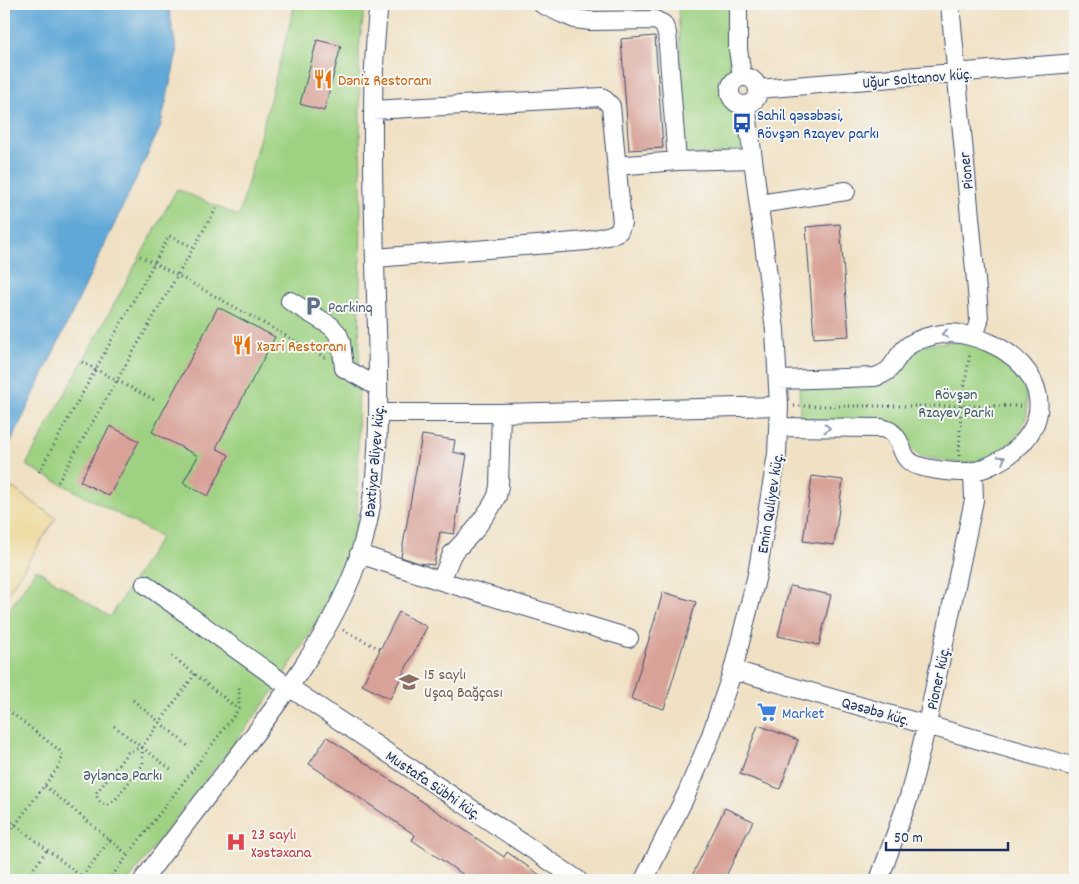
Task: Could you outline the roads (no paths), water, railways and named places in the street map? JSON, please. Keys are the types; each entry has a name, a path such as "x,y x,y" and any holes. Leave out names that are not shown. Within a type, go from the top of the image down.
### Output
{"street":[{"name":"Bəxtiyar Əliyev küç.","path":"142,880 289,687 329,622 352,576 359,554 373,490 378,412 373,110 374,61 379,4"},
{"path":"542,4 575,19 591,21 655,20 663,24 668,33 677,161"},
{"path":"738,4 738,49 742,77"},
{"name":"Pioner","path":"950,4 978,302 979,320 972,340"},
{"name":"Uğur Soltanov küç.","path":"758,89 1075,63"},
{"path":"742,77 749,78 755,82 758,89 757,96 753,102 746,105 738,104 732,100 729,93 730,86 735,79 742,77"},
{"path":"373,110 602,97 611,106 622,223 619,231 587,241 375,258"},
{"name":"Emin Quliyev küç.","path":"644,880 676,817 702,756 733,670 757,575 774,473 779,428 779,380 775,330 746,105"},
{"path":"616,166 677,161 754,159"},
{"path":"759,204 846,191"},
{"path":"290,301 331,326 341,342 344,368 378,386"},
{"path":"779,380 875,377 886,374 894,366 902,351 913,343 943,334 956,333 972,340 998,347 1017,362 1030,376 1037,390 1039,407 1037,420 1018,448 986,468 966,468 958,472 919,466 909,462 902,454 897,439 891,432 881,428 779,428"},
{"path":"378,412 501,413 779,406"},
{"path":"441,582 452,554 474,531 497,496 501,413"},
{"name":"Pioner küç.","path":"879,880 910,797 927,724 974,500 966,468"},
{"path":"359,554 441,582 629,638"},
{"name":"Mustafa Sübhi küç.","path":"145,584 289,687 578,880"},
{"name":"Qəsəbə küç.","path":"733,670 1075,767"}],"water":[{"path":"4,4 168,4 177,53 160,128 4,457"}],"place":[{"name":"Dəniz Restoranı","path":"323,79"},
{"name":"Sahil qəsəbəsi, Rövşən Rzayev parkı","path":"742,123"},
{"name":"Parkinq","path":"313,306"},
{"name":"Xəzri Restoranı","path":"242,345"},
{"name":"15 saylı Uşaq Bağçası","path":"409,682"},
{"name":"Market","path":"767,712"},
{"name":"23 saylı Xəstəxana","path":"236,842"}],"park label":[{"name":"Rövşən Rzayev Parkı","path":"956,402"},
{"name":"Əyləncə Parkı","path":"123,774"}]}
